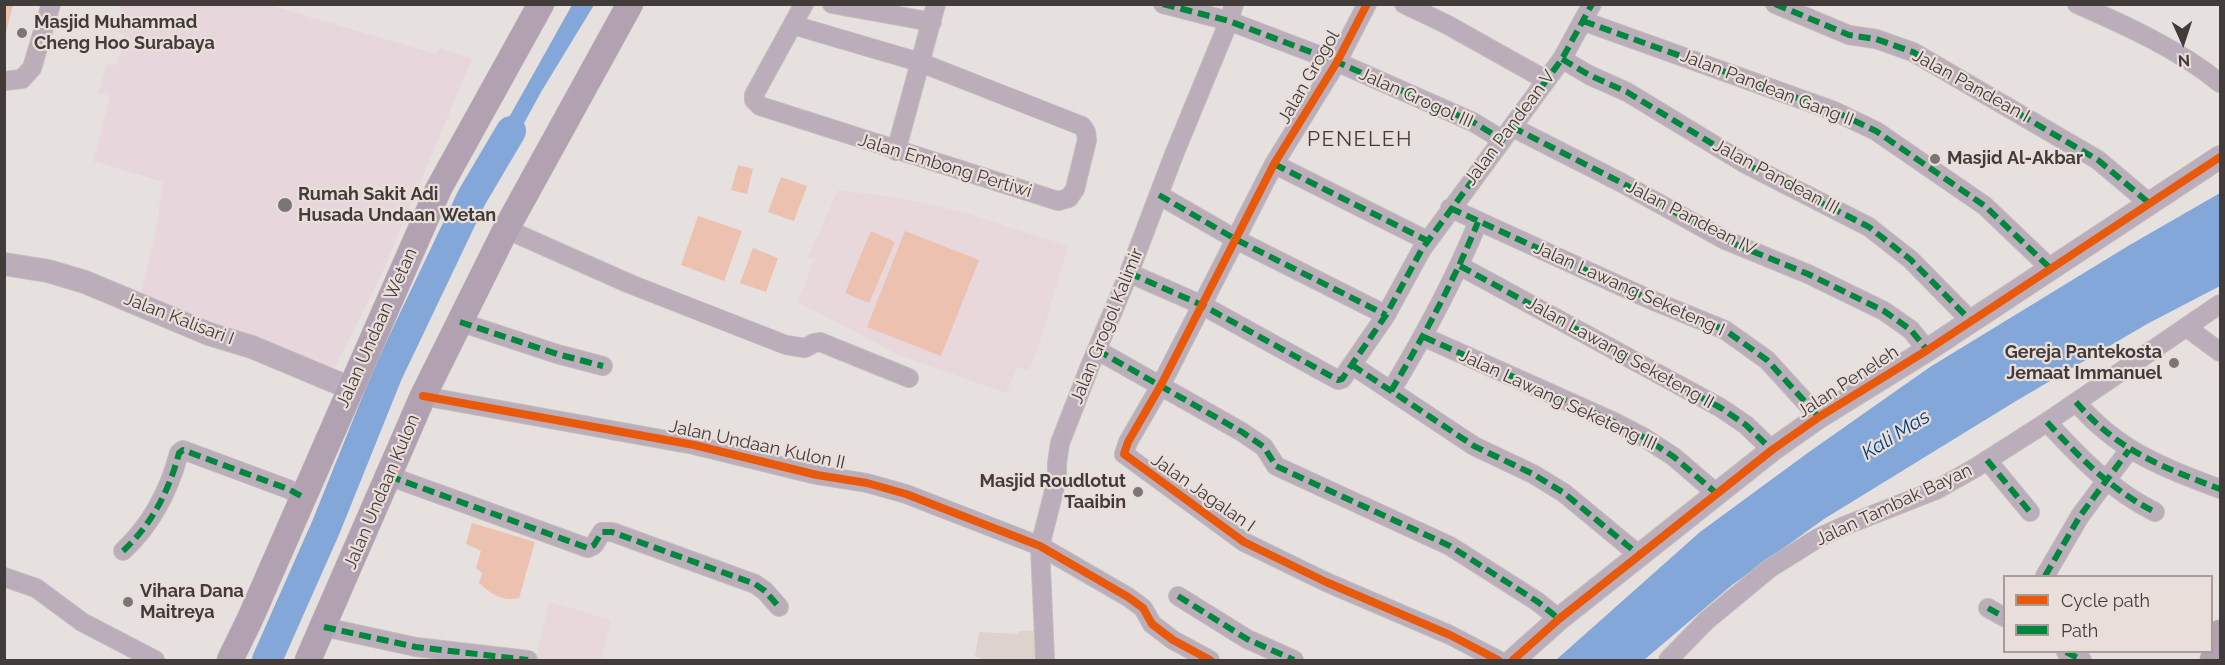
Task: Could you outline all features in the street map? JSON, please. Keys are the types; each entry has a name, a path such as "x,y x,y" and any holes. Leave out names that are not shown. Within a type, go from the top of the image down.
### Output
{"main road":[{"name":"Jalan Undaan Wetan","path":"230,660 439,188 541,4"},
{"name":"Jalan Undaan Kulon","path":"308,660 423,396 506,229 630,4"},
{"path":"2213,660 2220,633"}],"street":[{"path":"4,81 21,79 32,68 51,4"},
{"path":"804,4 793,25 919,62"},
{"path":"832,4 934,13 896,151"},
{"name":"Jalan Grogol III","path":"1163,4 1232,13 1473,122 1507,133"},
{"name":"Jalan Grogol","path":"1274,164 1337,62 1367,4"},
{"path":"1404,4 1446,24 1546,80"},
{"name":"Jalan Pandean V","path":"1352,365 1386,315 1425,245 1562,58 1592,4"},
{"name":"Jalan Pandean I","path":"1775,4 1849,35 1876,39 1913,52 2098,160 2149,203"},
{"path":"2077,4 2153,41 2208,73 2220,83"},
{"name":"Jalan Grogol Kalimir","path":"1046,660 1040,546 1057,479 1060,443 1232,13"},
{"name":"Jalan Pandean Gang II","path":"1583,21 1834,111 1876,131 1985,206 2050,268"},
{"name":"Jalan Embong Pertiwi","path":"793,25 754,95 756,103 764,109 1058,201 1069,198 1075,189 1087,140 1082,126 919,62"},
{"name":"Jalan Pandean III","path":"1562,58 1589,75 1628,92 1744,163 1869,227 1911,260 1971,321"},
{"name":"Jalan Pandean IV","path":"1507,133 1622,183 1725,240 1808,274 1884,310 1911,330 1927,350"},
{"name":"Jalan Peneleh","path":"1513,660 1639,555 1772,450 1819,417 1927,350 2220,157"},
{"path":"1274,164 1425,245"},
{"name":"Jalan Jagalan I","path":"1274,164 1202,305 1165,387 1128,442 1124,454 1244,542 1326,582 1450,635 1498,660"},
{"path":"1159,195 1237,240 1386,315"},
{"name":"Jalan Lawang Seketeng I","path":"1450,208 1649,299 1725,330 1767,360 1819,417"},
{"path":"1391,391 1424,337 1460,266 1478,222"},
{"path":"506,229 630,284 786,345 805,348 820,342 909,378"},
{"name":"Jalan Kalisari I","path":"4,264 48,271 85,282 209,334 252,347 350,388"},
{"name":"Jalan Lawang Seketeng II","path":"1460,266 1721,408 1746,425 1772,450"},
{"path":"1129,273 1202,305 1338,380 1343,378 1352,365 1474,446 1533,474 1564,493 1639,555"},
{"name":"Jalan Tambak Bayan","path":"1668,660 1706,621 1770,568 1835,530 1935,490 1987,460 2047,422 2220,304"},
{"path":"460,322 556,354 603,366"},
{"path":"2187,327 2220,352"},
{"name":"Jalan Lawang Seketeng III","path":"1424,337 1645,438 1674,457 1716,493"},
{"path":"1097,350 1165,387 1264,447 1276,466 1450,546 1538,602 1559,620"},
{"name":"Jalan Undaan Kulon II","path":"423,396 694,445 818,475 867,483 906,494 1040,546 1128,597 1143,608 1152,624 1159,630 1210,660"},
{"path":"2076,402 2091,420 2129,450 2220,489"},
{"path":"2047,422 2105,481 2155,512"},
{"path":"123,551 153,519 179,453 183,450 288,489 303,497"},
{"path":"2046,575 2063,543 2129,450"},
{"path":"1987,460 2030,512"},
{"path":"389,476 588,548 594,545 603,532 612,532 755,584 765,591 779,607"},
{"path":"4,577 36,588 82,622 155,660"},
{"path":"1178,596 1247,639 1294,660"},
{"path":"1988,608 2003,616"},
{"path":"324,627 416,647 528,660"}],"shaded area":[{"path":"4,5 13,5 5,37"},
{"name":"Rumah Sakit Adi Husada Undaan Wetan","path":"121,5 269,5 436,54 440,48 472,59 379,280 333,371 141,295 156,229 163,182 93,161 110,96 98,93 107,64 117,65 125,34 115,31"},
{"path":"738,165 753,169 747,194 731,190"},
{"path":"781,177 807,186 794,221 768,212"},
{"path":"838,190 900,198 966,213 1068,246 1037,351 1028,371 1017,367 1006,393 899,355 798,302 814,260 808,257"},
{"path":"698,216 742,231 724,281 681,265"},
{"path":"871,231 895,242 869,303 845,293"},
{"path":"905,231 979,260 941,356 867,327"},
{"path":"753,248 778,258 766,292 740,283"},
{"path":"472,523 535,542 519,598 507,599 497,596 479,583 482,573 476,568 481,551 466,544"},
{"path":"549,602 611,620 601,660 536,660"},
{"path":"1040,630 1041,660 981,660 975,656 979,632 1018,634 1019,631"}],"water":[{"path":"572,5 594,5 541,92 498,171 484,162"},
{"name":"Kali Mas","path":"2220,193 2220,286 2147,324 2016,401 1824,519 1732,585 1644,660 1556,660 1700,532 1809,452 1930,367 2128,246"}],"waterway":[{"path":"267,660 326,527 388,373 472,197 511,131"}],"marked path":[{"path":"1163,4 1229,21 1337,62 1473,122 1501,139"},
{"path":"1129,273 1202,305 1338,380 1342,379 1386,315 1422,249 1562,59 1592,4"},
{"path":"1775,4 1849,35 1876,39 1913,52 2098,160 2149,203"},
{"path":"1583,21 1834,111 1876,131 1985,206 2050,268"},
{"path":"1562,59 1589,75 1627,92 1744,163 1869,227 1911,260 1971,321"},
{"path":"1512,127 1622,183 1725,240 1808,274 1884,311 1911,330 1927,350"},
{"path":"1274,164 1428,241"},
{"path":"1159,195 1237,240 1386,315"},
{"path":"1450,208 1649,299 1725,330 1767,360 1819,417"},
{"path":"1391,391 1438,308 1478,222"},
{"path":"1460,266 1721,408 1746,425 1772,450"},
{"path":"460,322 557,354 603,366"},
{"path":"1424,337 1645,438 1674,457 1716,493"},
{"path":"1097,350 1242,432 1264,447 1276,466 1450,546 1538,602 1559,619"},
{"path":"1352,365 1474,446 1533,474 1564,493 1639,555"},
{"path":"2076,402 2108,433 2142,456 2220,489"},
{"path":"2047,422 2110,483 2155,512"},
{"path":"123,551 151,518 165,494 179,453 183,450 288,489 303,497"},
{"path":"2046,575 2080,516 2129,450"},
{"path":"1987,460 2030,512"},
{"path":"389,476 588,548 594,545 602,532 612,532 755,584 765,591 779,607"},
{"path":"1178,596 1247,639 1294,660"},
{"path":"1988,608 2003,616"},
{"path":"324,627 416,647 528,660"},
{"path":"2068,653 2082,660"}],"cycle path":[{"path":"1367,4 1337,62 1274,164 1161,385 1128,442 1124,454 1244,542 1326,582 1450,635 1498,660"},
{"path":"1513,660 1559,619 1772,450 1819,417 1929,349 2220,157"},
{"path":"423,396 694,445 817,475 867,483 906,494 1040,546 1128,597 1143,608 1152,624 1173,640 1210,660"}],"place":[{"name":"Masjid Muhammad Cheng Hoo Surabaya","path":"22,33"},
{"name":"Masjid Al-Akbar","path":"1935,159"},
{"name":"Rumah Sakit Adi Husada Undaan Wetan","path":"285,205"},
{"name":"Gereja Pantekosta Jemaat Immanuel","path":"2174,363"},
{"name":"Masjid Roudlotut Taaibin","path":"1138,492"},
{"name":"Vihara Dana Maitreya","path":"128,602"}],"district":[{"name":"PENELEH","path":"1360,140"}]}
